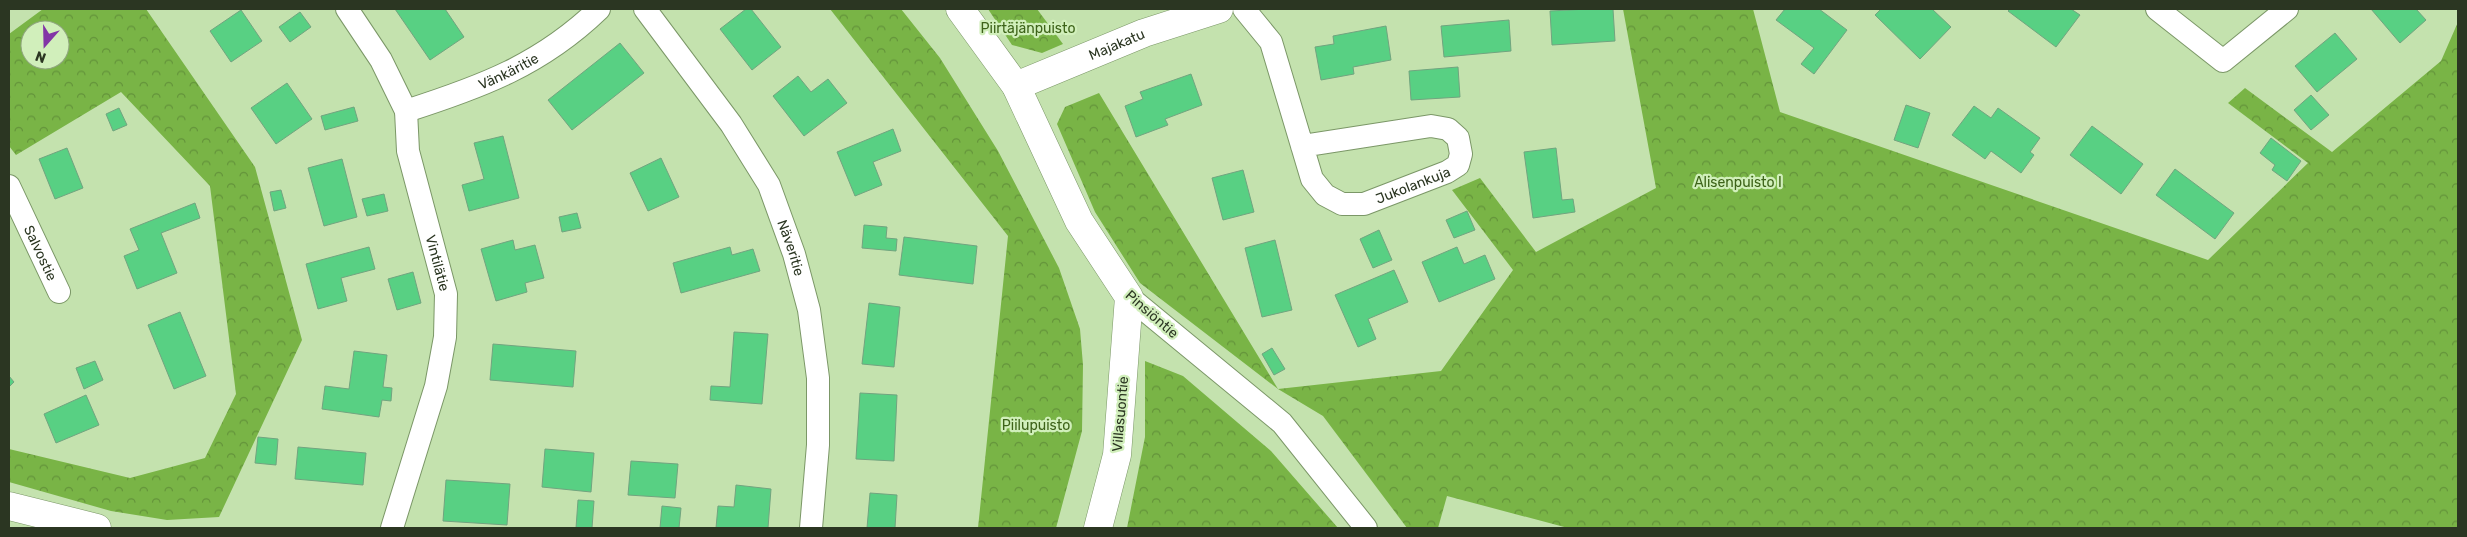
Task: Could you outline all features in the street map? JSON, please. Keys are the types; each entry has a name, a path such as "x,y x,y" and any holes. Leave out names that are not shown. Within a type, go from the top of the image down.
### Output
{"street":[{"name":"Vintilätie","path":"347,9 381,60 406,111 408,151 446,294 446,337 436,386 392,528"},
{"name":"Vänkäritie","path":"406,111 468,91 527,64 575,32 599,9"},
{"name":"Näveritie","path":"645,9 731,124 769,185 794,254 809,310 818,378 818,446 811,528"},
{"name":"Pinsiöntie","path":"960,9 1016,86 1079,220 1129,297 1282,423 1366,528"},
{"name":"Majakatu","path":"1016,86 1144,32 1219,9"},
{"name":"Jukolankuja","path":"1244,9 1271,42 1302,146 1312,179 1325,195 1342,204 1364,204 1447,172 1458,165 1461,154 1458,138 1448,129 1431,126 1302,146"},
{"path":"2157,9 2223,61 2287,9"},
{"name":"Salvostie","path":"9,186 59,292"},
{"name":"Villasuontie","path":"1098,528 1117,455 1129,297"},
{"path":"9,506 98,528"}],"green space":[{"path":"43,9 146,9 255,167 302,340 219,517 167,520 111,511 9,482 9,449 130,478 205,458 236,394 210,186 121,92 16,155 9,146 9,34 20,26 20,70 70,70 70,20 28,20"},
{"name":"Piilupuisto","path":"830,9 901,9 940,58 998,151 1059,268 1080,329 1083,365 1082,431 1056,528 978,528 1008,236"},
{"name":"Piirtäjänpuisto","path":"988,9 1037,9 1063,44 1042,53 1012,45"},
{"name":"Alisenpuisto I","path":"1623,9 1753,9 1780,112 2208,260 2308,163 2228,103 2245,88 2332,152 2441,61 2458,22 2458,528 1568,528 1447,496 1438,528 1407,528 1323,416 1278,389 1441,371 1513,270 1452,190 1480,178 1536,252 1656,188"},
{"path":"1099,93 1278,389 1140,283 1095,212 1057,124 1065,107"},
{"path":"1145,361 1183,376 1271,451 1338,528 1127,528 1145,437"}],"building":[{"path":"395,9 445,9 464,37 430,60"},
{"path":"746,9 751,9 781,47 752,70 720,29"},
{"path":"1613,9 1615,41 1552,45 1550,11"},
{"path":"1785,9 1819,9 1847,30 1814,74 1801,64 1814,48 1776,20"},
{"path":"1881,9 1932,9 1951,27 1920,59 1875,15"},
{"path":"2010,9 2071,9 2080,15 2056,47 2008,11"},
{"path":"2371,9 2416,9 2426,20 2400,43"},
{"path":"241,10 262,41 231,62 210,31"},
{"path":"300,12 311,27 290,42 279,27"},
{"path":"1509,20 1511,51 1444,57 1441,26"},
{"path":"1386,26 1391,60 1353,67 1354,74 1321,80 1315,47 1334,44 1333,36"},
{"path":"2335,33 2357,59 2317,92 2295,66"},
{"path":"620,43 644,73 572,130 548,100"},
{"path":"1458,67 1460,97 1411,100 1409,71"},
{"path":"1191,74 1202,105 1165,119 1168,125 1136,137 1125,106 1143,99 1140,92"},
{"path":"798,76 811,92 828,79 847,103 804,136 773,96"},
{"path":"287,83 312,119 276,144 251,108"},
{"path":"2311,95 2329,115 2311,130 2294,110"},
{"path":"1906,105 1930,113 1918,148 1894,140"},
{"path":"1974,106 1991,118 1998,108 2040,138 2030,152 2034,155 2021,173 1991,151 1985,159 1952,135"},
{"path":"354,107 358,121 325,130 321,116"},
{"path":"119,108 127,125 113,131 106,114"},
{"path":"2092,126 2143,164 2121,194 2070,155"},
{"path":"893,129 901,151 873,162 882,185 855,196 837,152"},
{"path":"503,136 519,198 469,211 462,185 484,179 474,143"},
{"path":"2271,138 2301,161 2287,181 2272,170 2275,165 2260,153"},
{"path":"67,148 83,188 55,199 39,159"},
{"path":"1556,148 1562,200 1573,199 1575,212 1533,218 1524,152"},
{"path":"661,158 679,197 648,211 630,173"},
{"path":"342,159 357,217 324,226 308,168"},
{"path":"2175,169 2234,213 2215,239 2156,195"},
{"path":"1243,170 1254,212 1223,220 1212,178"},
{"path":"281,190 286,208 274,211 270,192"},
{"path":"384,194 388,211 367,216 362,199"},
{"path":"195,203 200,218 161,233 177,273 137,289 124,256 139,250 130,229"},
{"path":"1467,211 1475,230 1454,238 1446,220"},
{"path":"577,213 581,228 562,232 559,217"},
{"path":"864,225 887,227 886,238 897,239 896,251 862,248"},
{"path":"1379,230 1392,260 1373,268 1360,239"},
{"path":"904,237 977,246 973,284 899,275"},
{"path":"513,240 515,250 535,245 544,278 525,283 527,292 496,301 481,249"},
{"path":"1275,240 1292,310 1262,317 1245,248"},
{"path":"369,247 375,269 341,278 347,301 318,309 306,264"},
{"path":"730,247 732,255 753,249 760,271 681,293 673,263"},
{"path":"1457,247 1464,264 1485,255 1495,279 1439,302 1422,262"},
{"path":"1394,270 1408,302 1368,319 1376,339 1358,347 1335,295"},
{"path":"413,272 421,303 397,310 388,279"},
{"path":"869,303 900,307 894,367 862,364"},
{"path":"180,312 206,376 174,389 148,325"},
{"path":"734,332 768,334 762,404 710,400 711,386 730,387"},
{"path":"493,344 576,351 573,387 490,380"},
{"path":"1272,348 1285,369 1274,375 1262,354"},
{"path":"354,351 387,355 383,387 392,388 391,401 382,400 379,417 322,409 325,386 349,389"},
{"path":"95,361 103,380 84,389 76,368"},
{"path":"9,376 14,382 9,387"},
{"path":"860,393 897,395 894,461 856,459"},
{"path":"86,395 99,425 56,443 44,414"},
{"path":"258,437 278,439 276,465 255,463"},
{"path":"298,447 366,453 363,485 295,479"},
{"path":"545,449 594,453 591,492 542,487"},
{"path":"631,461 678,464 675,498 628,495"},
{"path":"446,480 510,484 507,525 443,521"},
{"path":"736,485 771,489 768,528 716,528 718,506 734,507"},
{"path":"870,493 897,495 895,528 867,528"},
{"path":"578,500 594,501 592,528 576,528"},
{"path":"662,506 681,508 679,528 660,528"}]}
